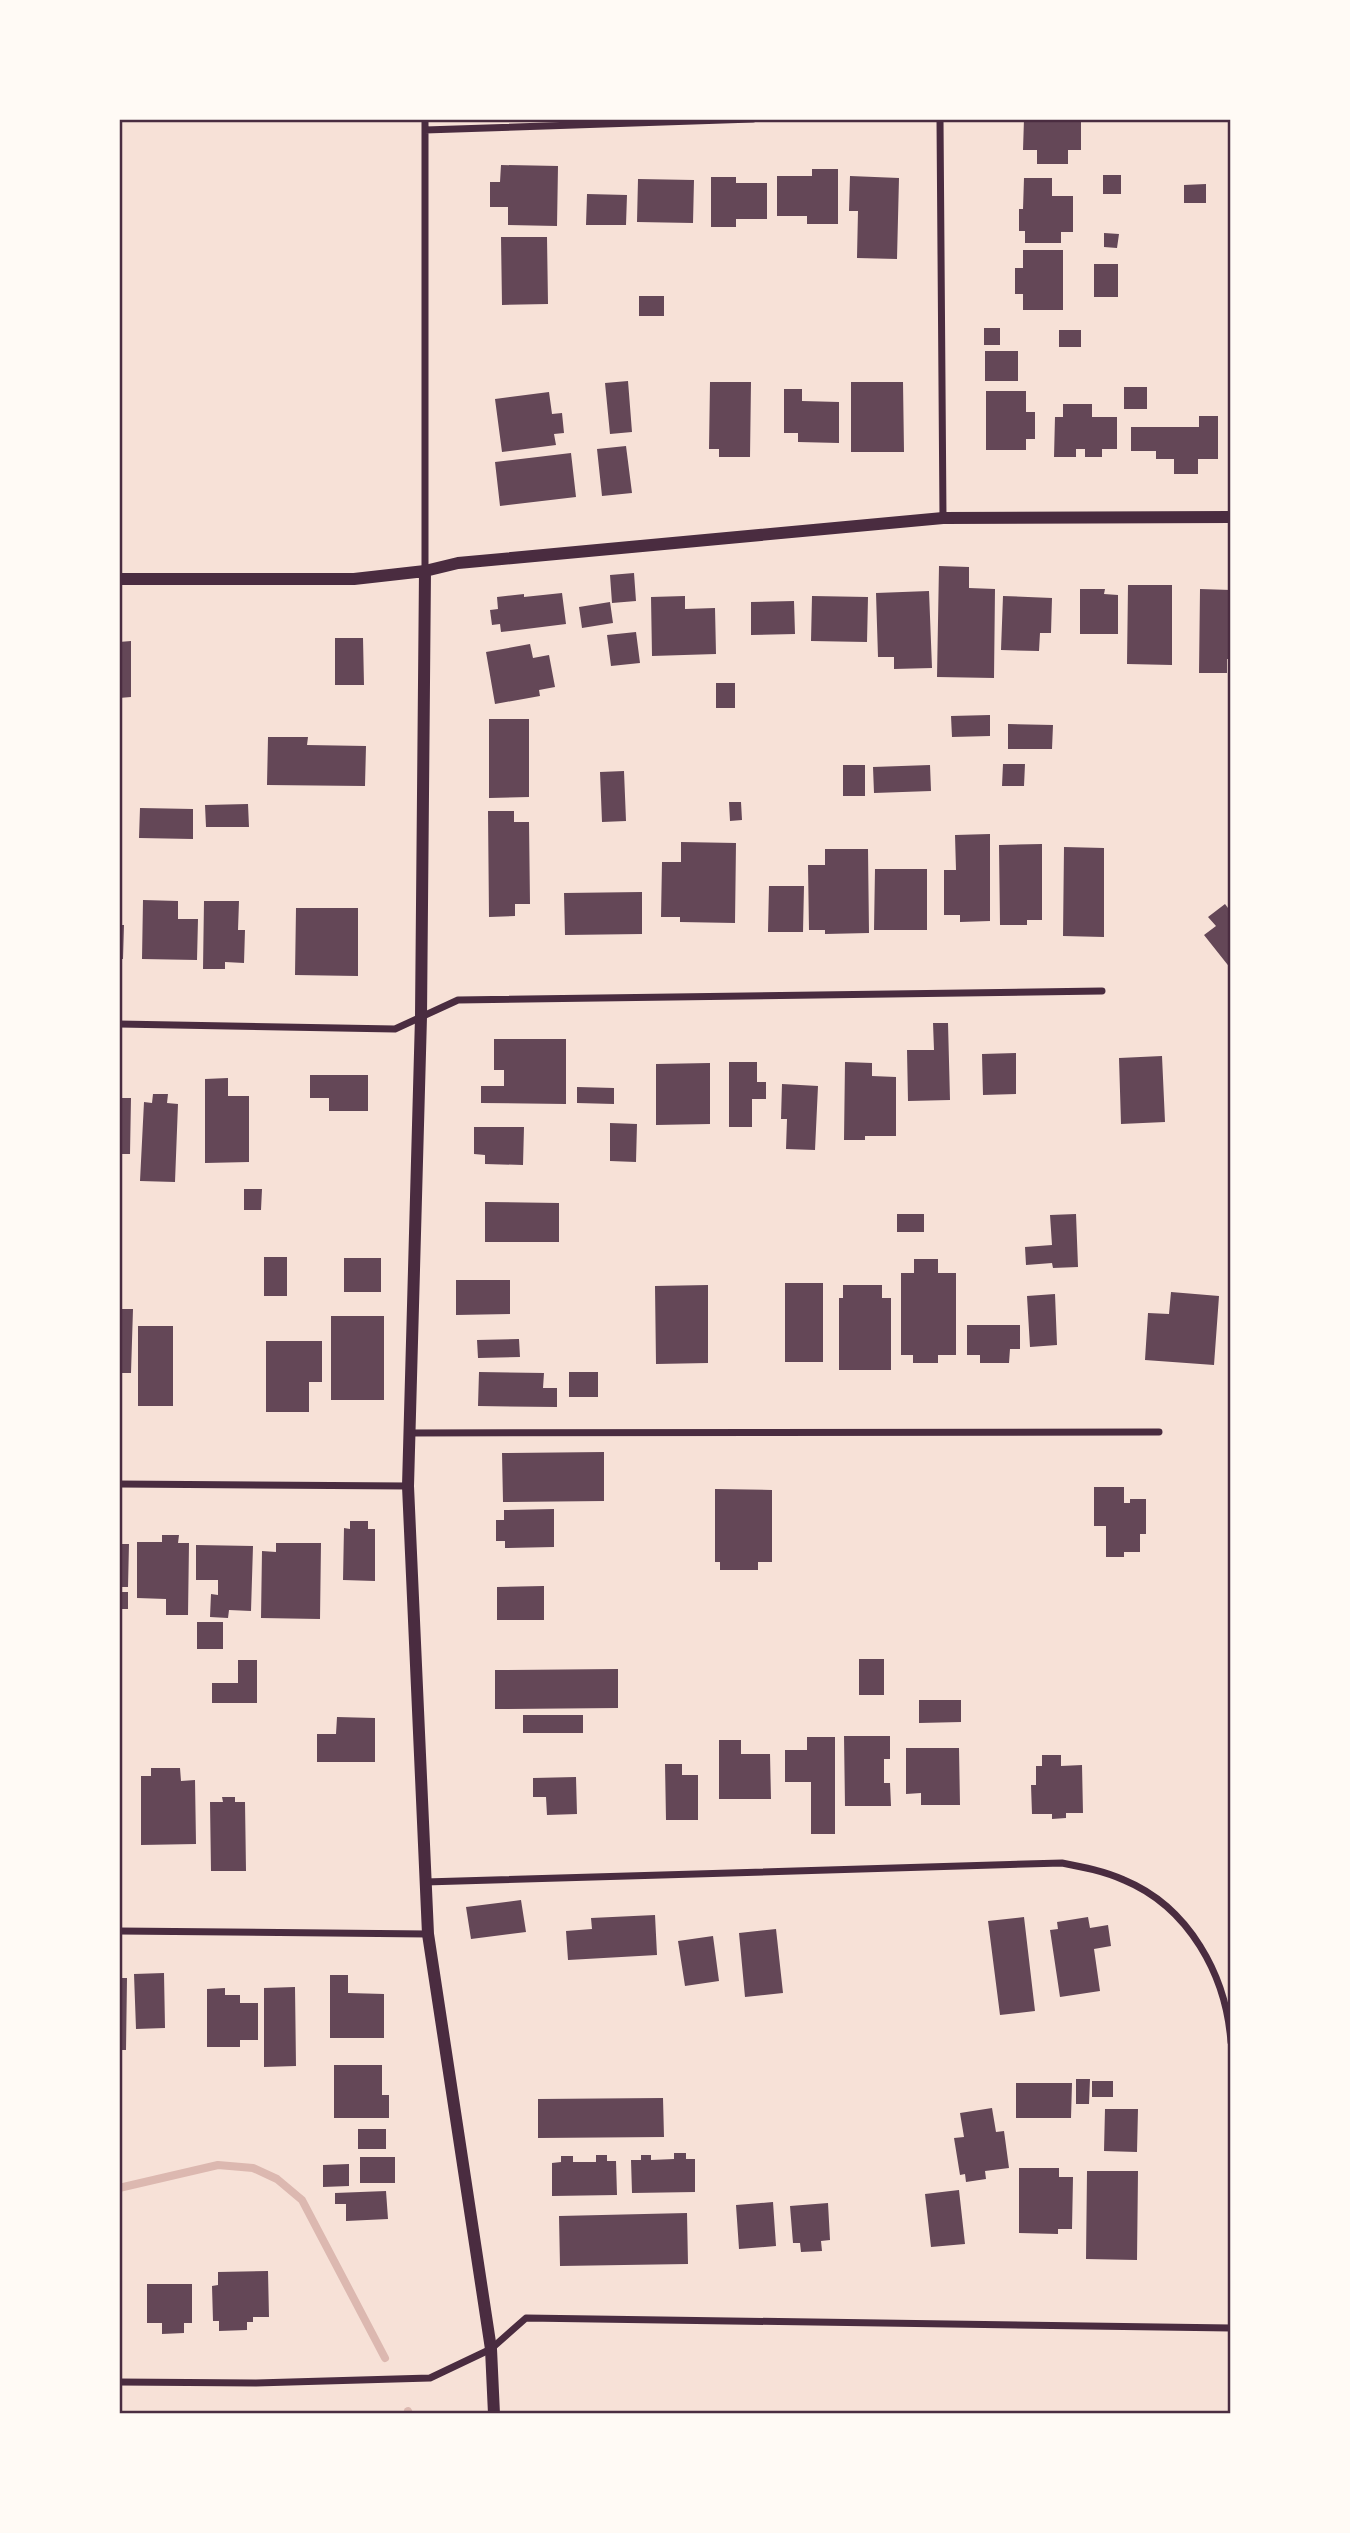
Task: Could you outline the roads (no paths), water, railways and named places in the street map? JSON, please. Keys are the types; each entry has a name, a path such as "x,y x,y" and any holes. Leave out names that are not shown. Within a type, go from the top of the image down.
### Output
{"street":[{"path":"425,119 421,1017 408,1486 428,1934 491,2349 494,2414"},
{"path":"425,130 753,119"},
{"path":"940,119 943,518"},
{"path":"119,579 354,579 425,571 458,563 943,518 1231,517"},
{"path":"119,1024 395,1029 458,1000 1102,991"},
{"path":"408,1433 1159,1432"},
{"path":"119,1484 408,1486"},
{"path":"425,1882 1062,1863 1100,1870 1127,1881 1165,1905 1191,1932 1211,1964 1222,1990 1231,2042"},
{"path":"119,1931 428,1934"},
{"path":"119,2382 256,2383 430,2378 491,2349 527,2318 1231,2328"}],"waterway":[{"path":"119,2188 218,2165 253,2168 277,2179 302,2200 385,2358"}]}
